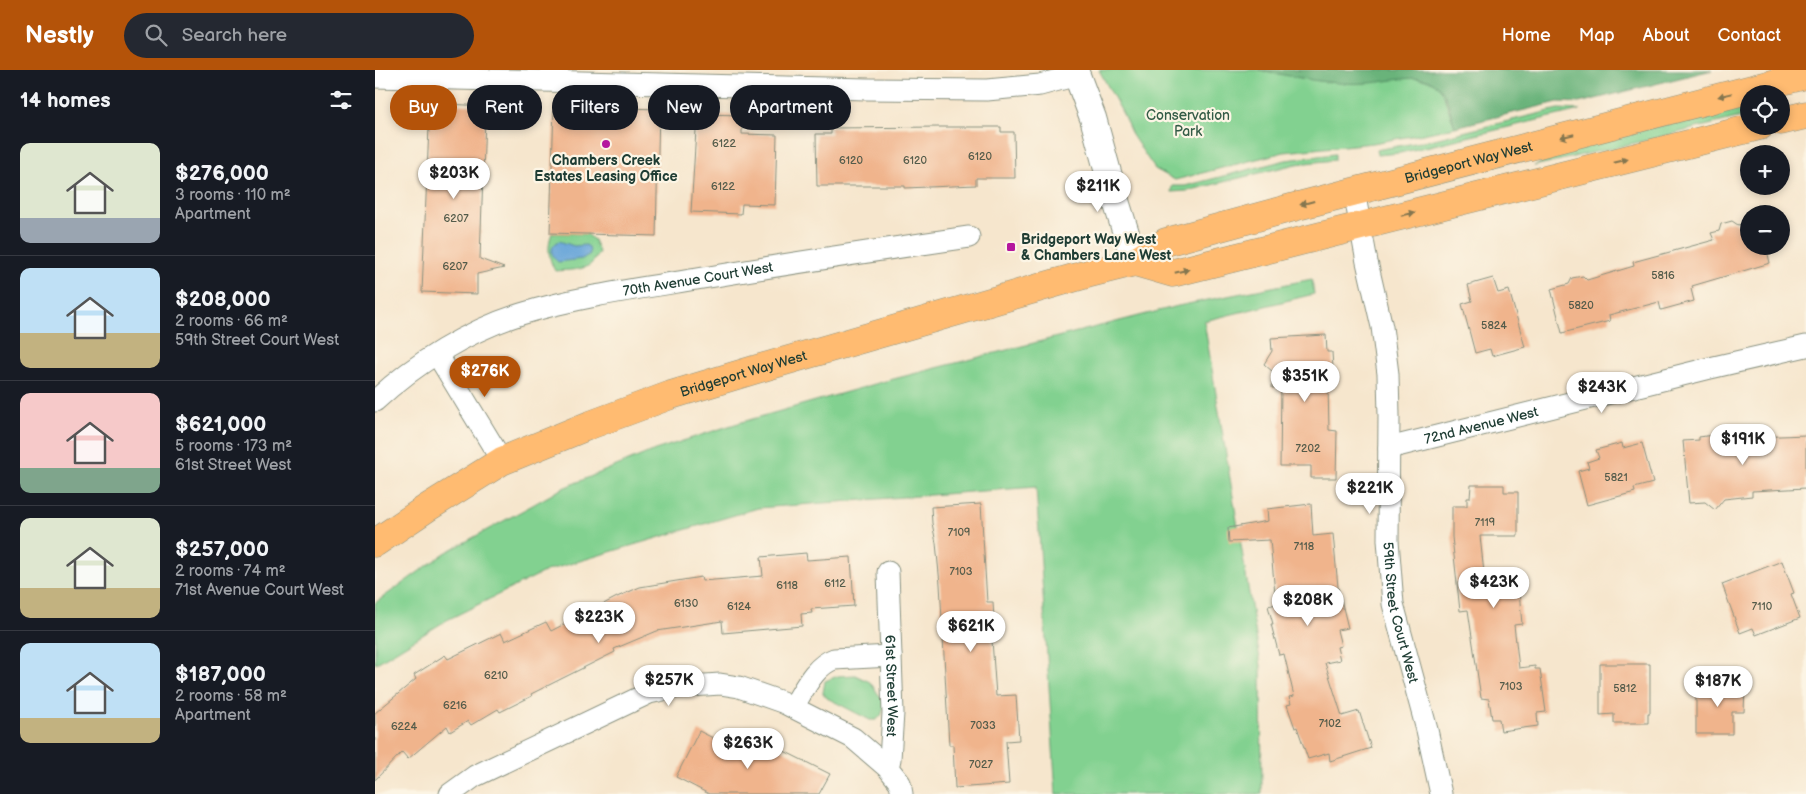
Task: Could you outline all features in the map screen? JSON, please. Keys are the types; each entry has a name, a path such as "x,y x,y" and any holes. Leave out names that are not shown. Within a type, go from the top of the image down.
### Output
{"main road":[{"name":"Bridgeport Way West","path":"375,543 502,461 590,425 671,395 786,360 1135,262 1166,242 1355,190 1806,75"},
{"path":"1790,119 1806,115"},
{"path":"1135,262 1173,273 1740,131"}],"street":[{"path":"375,77 867,89 987,90 1040,85 1076,72 1093,118 1135,262"},
{"name":"59th Street Court West","path":"1355,190 1360,226 1382,327 1388,374 1388,540 1393,604 1431,745 1441,794"},
{"name":"70th Avenue Court West","path":"375,401 408,373 437,354 473,334 519,315 571,301 787,263 969,237"},
{"name":"72nd Avenue West","path":"1389,448 1806,346"},
{"path":"437,354 502,461"},
{"name":"61st Street West","path":"887,768 890,759 893,713 888,572"},
{"path":"793,707 817,671 826,662 834,659 891,656"},
{"path":"450,794 475,776 649,693 677,687 720,684 739,687 793,707 853,738 887,768 900,784 902,794"}],"green space":[{"name":"Conservation Park","path":"1099,70 1259,70 1326,82 1415,78 1432,81 1441,88 1455,127 1373,143 1284,152 1175,180 1155,169 1148,159 1132,135"},
{"path":"1259,70 1712,70 1579,103 1558,102 1455,127 1442,91 1428,80 1412,78 1355,84 1314,80"},
{"path":"1740,107 1740,117 1534,166 1577,146"},
{"path":"1558,109 1580,110 1400,153 1377,155 1376,150 1426,141"},
{"path":"1335,154 1335,160 1296,164 1187,191 1171,192 1172,186 1185,186 1286,160"},
{"path":"552,233 587,234 594,240 599,252 589,266 575,270 555,271 549,252"},
{"path":"1312,279 1314,294 1204,321 1261,666 1262,794 1056,794 1036,487 758,508 546,571 447,620 375,664 375,603 445,553 563,488 655,450 735,424 882,382 1178,306"},
{"path":"855,675 870,682 885,704 881,716 876,720 870,720 827,698 823,693 825,681 838,676"}],"water":[{"path":"559,241 574,246 586,245 589,247 590,254 582,259 558,262 553,257 552,248"}],"building":[{"path":"457,104 467,105 467,130 485,130 480,259 504,268 477,274 477,294 422,292 429,130 457,130"},
{"name":"Chambers Creek Estates Leasing Office","path":"638,108 648,109 648,130 659,130 656,236 550,233 553,130 638,130"},
{"path":"720,114 730,115 730,130 742,130 742,134 777,135 775,205 742,204 741,214 691,212 696,130 720,130"},
{"path":"1001,127 1001,132 1014,132 1015,178 976,178 976,185 905,188 905,186 817,186 816,134 831,134 831,130 851,130 851,128"},
{"path":"1732,221 1740,224 1740,255 1768,255 1770,263 1692,286 1694,301 1661,310 1659,302 1609,315 1610,321 1562,333 1551,289 1569,284 1572,278 1583,276 1587,280 1634,266 1633,262 1714,240 1711,233 1719,231 1721,224"},
{"path":"1493,278 1498,293 1509,290 1525,347 1492,356 1490,349 1475,353 1462,304 1472,301 1468,285"},
{"path":"1326,335 1327,352 1332,352 1334,385 1328,385 1329,430 1337,431 1336,478 1311,478 1311,466 1280,466 1281,387 1272,388 1273,372 1264,364 1272,351 1271,338"},
{"path":"1730,434 1731,438 1806,435 1806,488 1752,491 1752,496 1724,499 1715,510 1705,502 1689,503 1683,441 1699,440 1699,437"},
{"path":"1622,443 1623,448 1642,443 1653,483 1634,488 1635,492 1587,505 1578,471 1589,468 1587,462 1599,458 1596,450"},
{"path":"1471,485 1504,485 1504,492 1518,492 1518,536 1480,536 1485,582 1509,579 1509,582 1518,581 1522,624 1514,625 1519,668 1535,666 1535,669 1540,669 1546,712 1537,713 1538,726 1501,731 1499,719 1492,719 1489,699 1481,698 1468,610 1460,611 1452,537 1452,506 1467,506"},
{"path":"981,504 987,602 993,602 995,640 992,640 996,696 1016,695 1019,740 1006,741 1009,784 955,788 953,745 949,745 940,584 931,507"},
{"path":"1311,504 1313,536 1333,534 1338,587 1348,628 1337,630 1341,646 1337,647 1340,660 1325,663 1342,716 1359,711 1371,748 1330,761 1329,753 1308,759 1287,705 1291,704 1289,697 1294,696 1284,654 1279,655 1268,606 1276,604 1270,540 1229,542 1228,528 1268,521 1267,509"},
{"path":"806,553 807,560 851,557 854,606 811,609 812,613 801,614 802,626 723,633 722,621 657,631 614,649 615,652 531,694 532,696 500,712 498,709 471,725 468,721 450,732 447,726 408,759 402,752 375,780 375,713 416,679 414,675 445,655 448,659 501,633 505,641 546,622 551,631 640,587 701,577 702,581 763,576 761,557"},
{"path":"1782,561 1794,593 1791,594 1800,618 1756,635 1753,628 1740,633 1722,584"},
{"path":"1600,664 1650,664 1650,713 1648,713 1648,723 1614,723 1614,714 1600,715"},
{"path":"1696,685 1745,685 1744,712 1732,712 1732,734 1696,734"},
{"path":"699,731 743,753 752,737 830,774 819,794 709,794 676,777"}],"place":[{"name":"Chambers Creek Estates Leasing Office","path":"606,144"},
{"name":"Bridgeport Way West & Chambers Lane West","path":"1011,247"}]}
